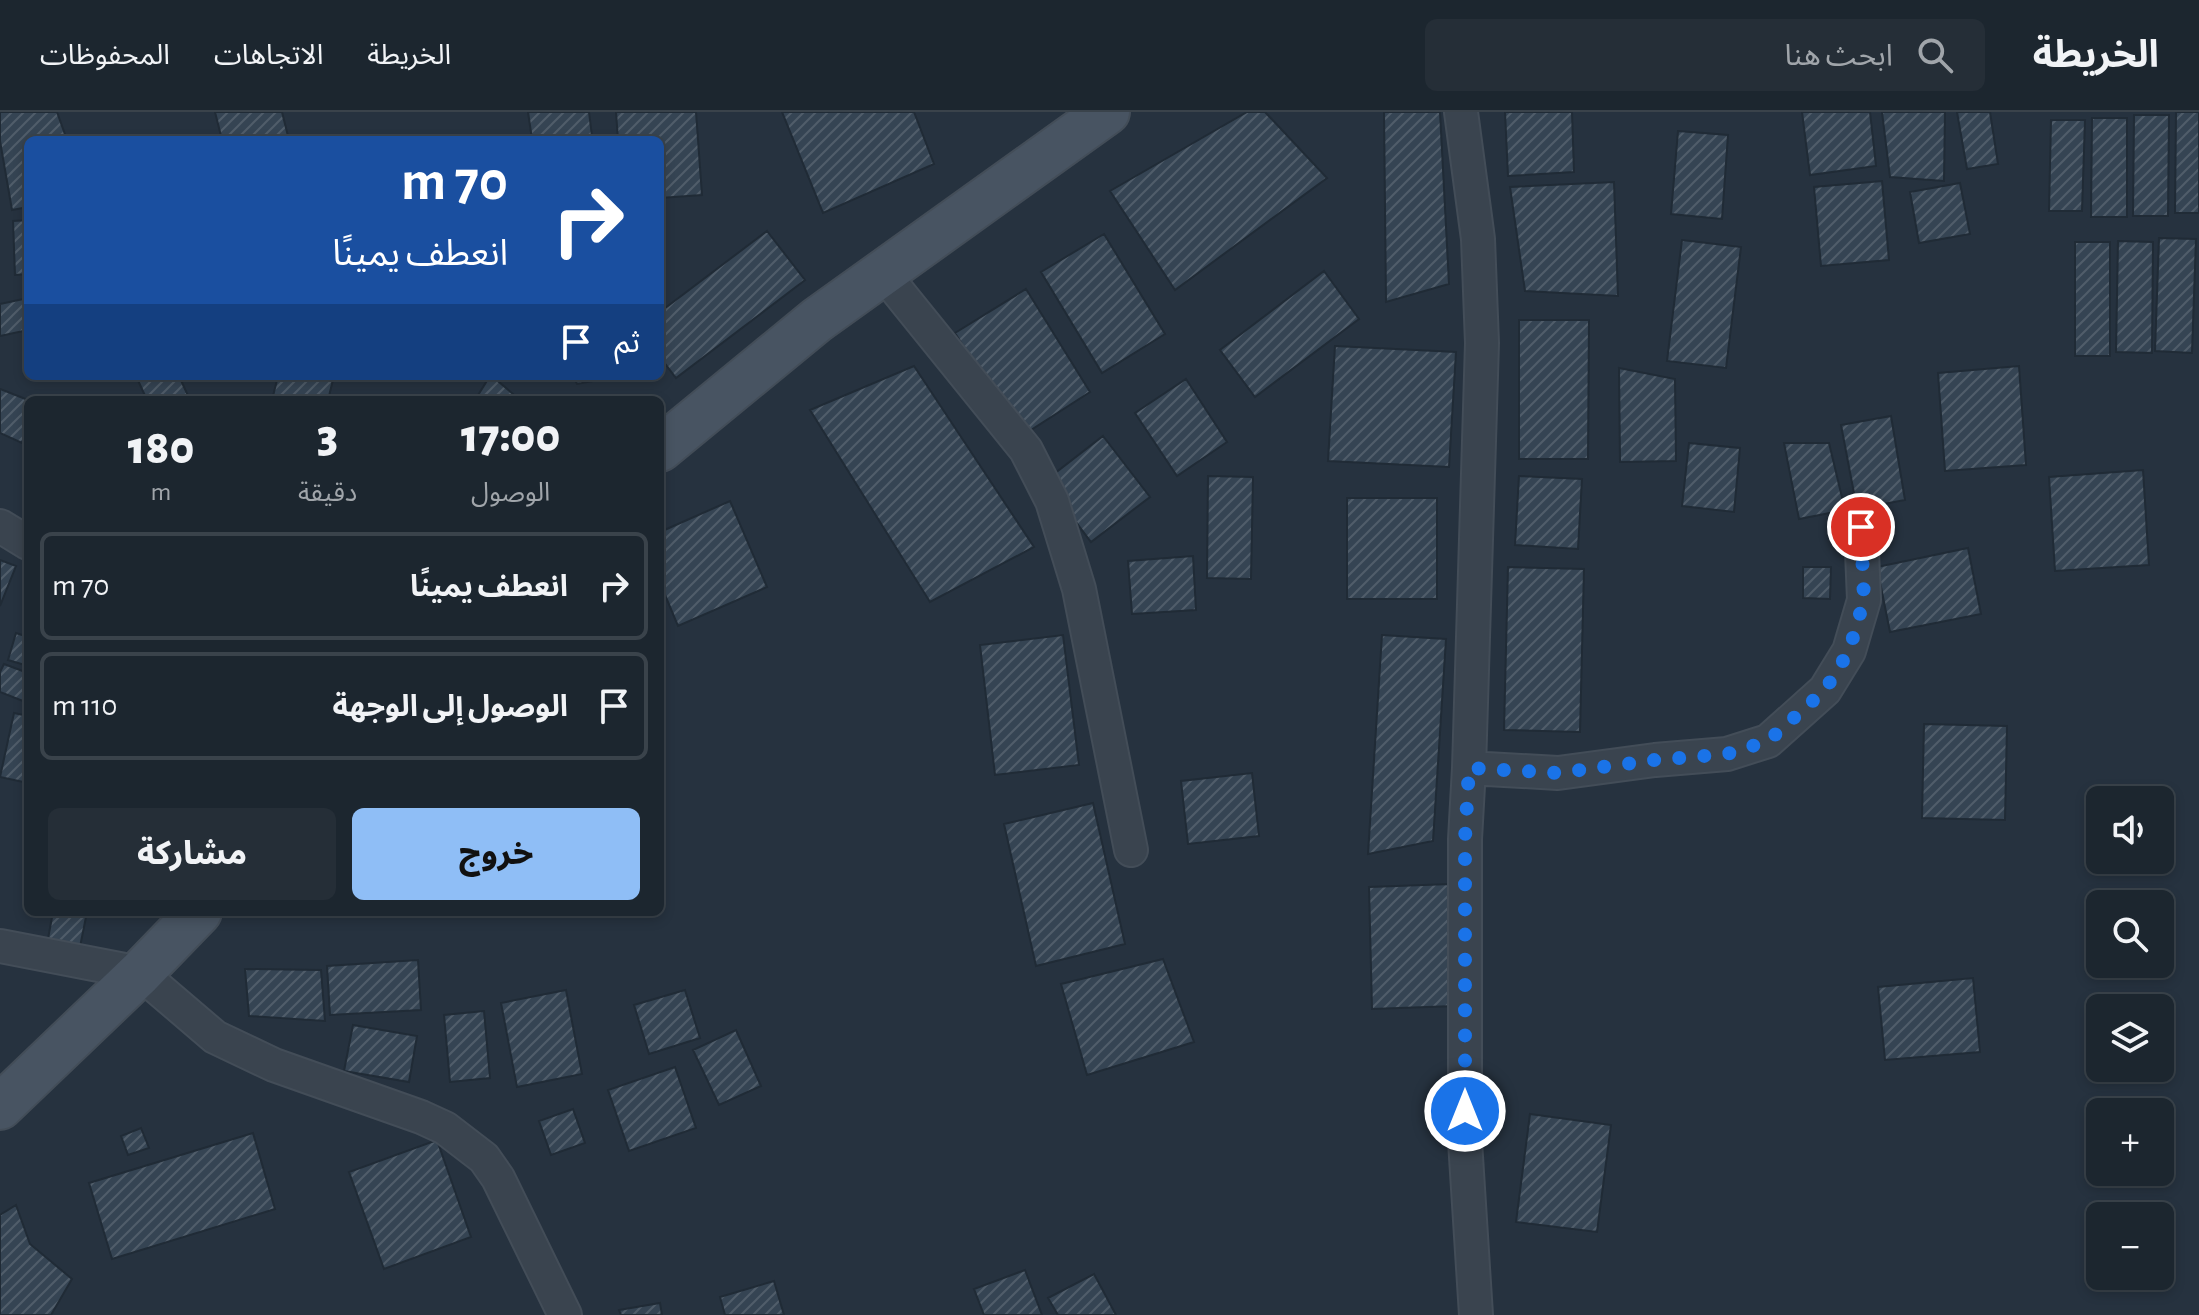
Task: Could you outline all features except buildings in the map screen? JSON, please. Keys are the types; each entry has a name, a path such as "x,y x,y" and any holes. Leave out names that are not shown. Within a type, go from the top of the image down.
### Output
{"main road":[{"path":"664,446 817,320 1107,112"},
{"path":"0,1107 195,916"}],"street":[{"path":"1461,112 1478,239 1482,343 1465,839 1465,1125 1476,1315"},
{"path":"883,273 1026,450 1052,501 1079,589 1131,850"},
{"path":"0,526 24,541"},
{"path":"1469,768 1558,773 1727,754 1768,741 1825,690 1849,651 1864,600 1861,527"},
{"path":"0,946 140,973 215,1037 274,1065 421,1117 464,1141 484,1158 498,1178 565,1315"}],"route":[{"path":"1465,1111 1465,839 1469,768 1558,773 1727,754 1768,741 1825,690 1849,651 1864,600 1861,527"}]}
